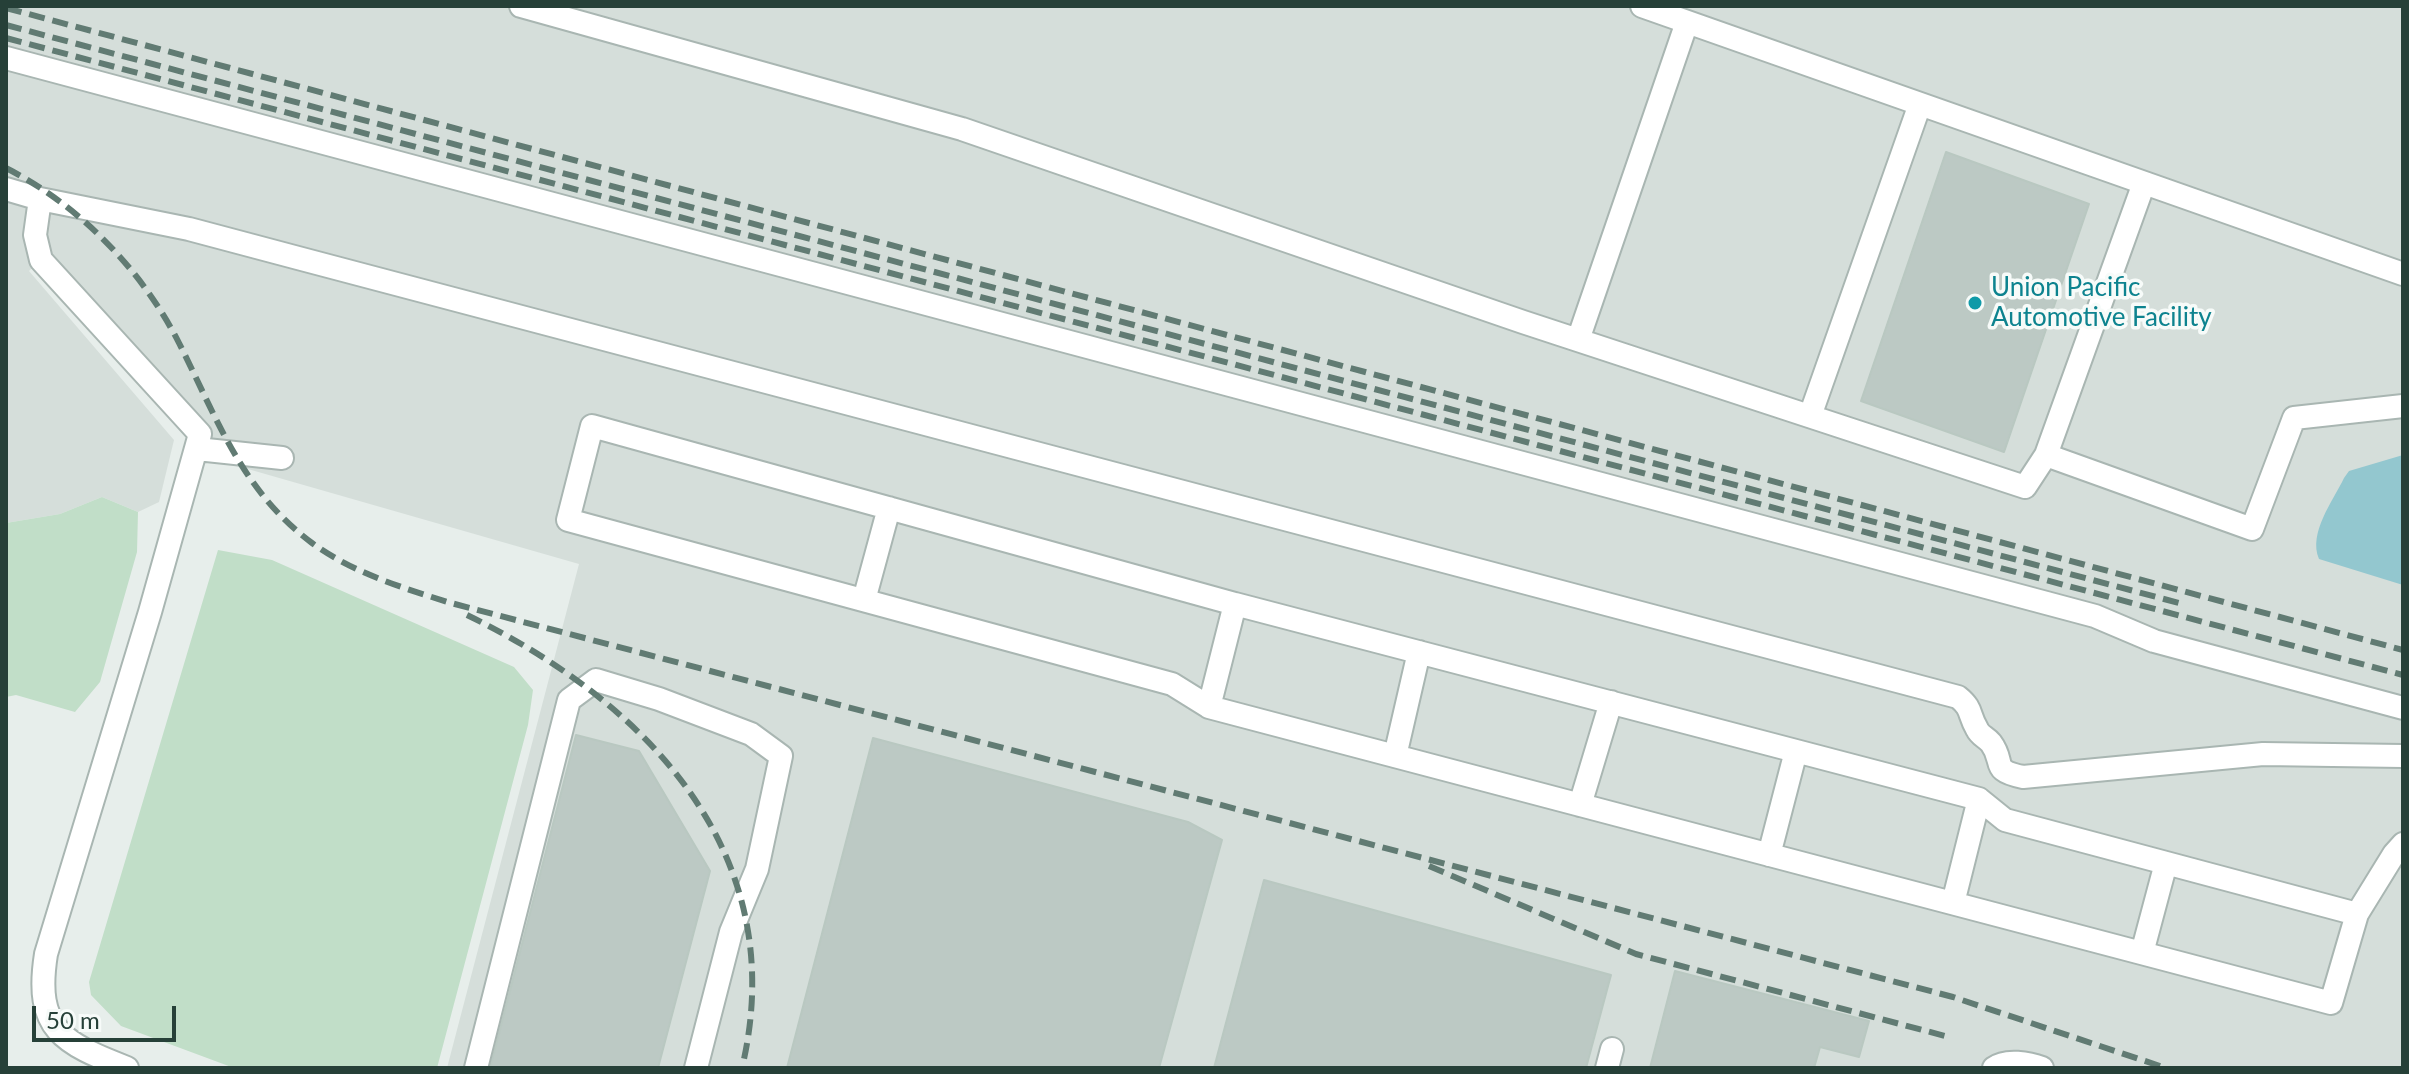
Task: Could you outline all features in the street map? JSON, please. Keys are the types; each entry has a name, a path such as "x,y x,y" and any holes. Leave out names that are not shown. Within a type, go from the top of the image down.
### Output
{"street":[{"path":"521,6 962,129 1578,340 2025,487 2046,455 2144,183"},
{"path":"1642,6 2403,274"},
{"path":"1578,340 1687,22"},
{"path":"6,58 2095,616 2154,641 2403,708"},
{"path":"1810,416 1920,104"},
{"path":"6,189 40,199 189,229 1958,697 1968,705 1975,727 1990,741 1999,766 2006,774 2023,777 2263,754 2403,756"},
{"path":"40,199 35,235 41,260 200,434 46,954 42,983 49,1017 60,1034 80,1050 127,1068"},
{"path":"2046,455 2252,529 2294,418 2403,406"},
{"path":"2357,914 2005,820 1979,799 1235,604 592,426 568,520 1172,684 1209,707 2331,1003 2357,914 2403,844"},
{"path":"197,449 282,458"},
{"path":"864,600 889,508"},
{"path":"1209,707 1235,604"},
{"path":"1395,756 1419,652"},
{"path":"476,1068 569,700 596,680 659,699 751,734 781,756 757,869 731,932 696,1068"},
{"path":"1580,805 1611,702"},
{"path":"1769,855 1796,751"},
{"path":"1953,903 1979,799"},
{"path":"2142,953 2166,863"},
{"path":"1994,1068 1999,1064 2030,1064 2042,1068"}],"shaded area":[{"path":"6,6 2403,6 2403,1068 447,1068 579,564 213,459 205,422 48,252 29,271 174,440 159,502 138,512 102,497 60,514 6,523"}],"green space":[{"path":"102,497 138,512 137,552 100,682 75,712 16,695 6,697 6,523 60,514"},
{"path":"218,550 272,560 514,667 533,690 528,725 437,1068 234,1068 121,1026 91,995 89,982"}],"water":[{"path":"2403,455 2403,585 2319,559 2316,549 2319,528 2349,471"}],"building":[{"name":"Union Pacific Automotive Facility","path":"1946,152 2089,204 2004,452 1861,401"},
{"path":"576,735 639,751 710,871 658,1068 490,1068"},
{"path":"873,738 1188,822 1222,840 1159,1068 787,1068"},
{"path":"1264,880 1611,975 1586,1068 1214,1068"},
{"path":"1675,971 1869,1021 1859,1057 1820,1047 1814,1068 1650,1068"}],"railway":[{"path":"6,8 2403,650"},
{"path":"6,25 2179,603"},
{"path":"6,38 2403,675"},
{"path":"6,168 33,183 83,220 147,290 179,343 233,451 267,500 312,543 344,563 379,579 451,603 1953,997 2166,1068"},
{"path":"467,615 532,651 593,692 646,740 691,794 725,853 746,919 752,990 742,1068"},
{"path":"1429,866 1636,954 1949,1037"}],"place":[{"name":"Union Pacific Automotive Facility","path":"1975,303"}]}
